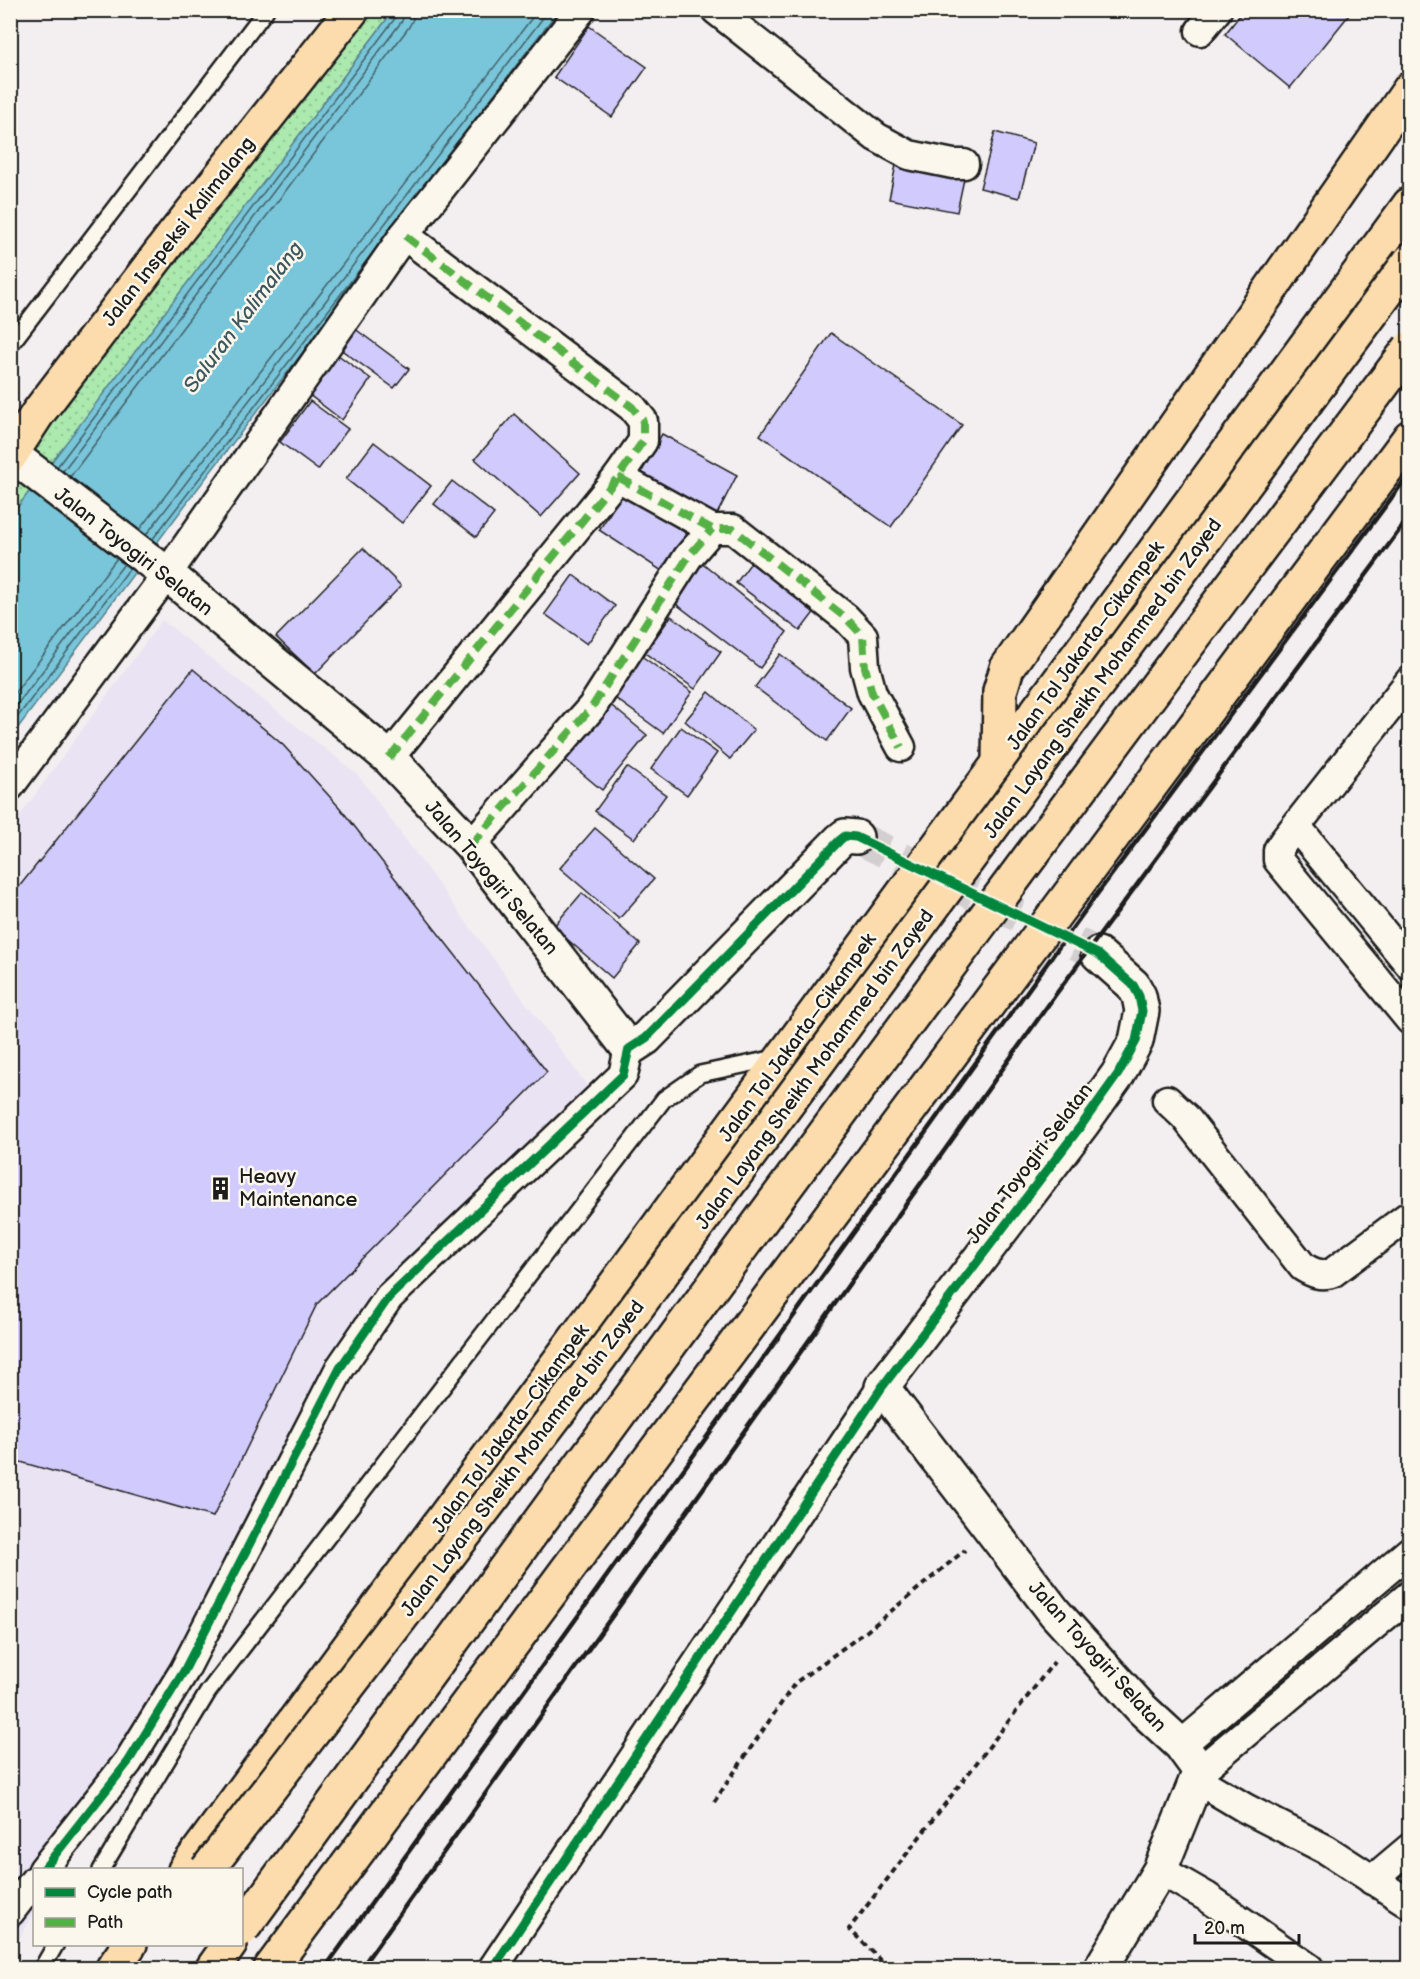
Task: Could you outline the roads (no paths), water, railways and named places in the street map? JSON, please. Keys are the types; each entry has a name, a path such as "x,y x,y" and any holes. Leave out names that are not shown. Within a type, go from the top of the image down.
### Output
{"main road":[{"name":"Jalan Inspeksi Kalimalang","path":"17,464 38,413 173,236 352,10"},
{"path":"999,762 1000,691 1007,668 1410,89"},
{"name":"Jalan Tol Jakarta–Cikampek","path":"186,1868 1410,204"},
{"name":"Jalan Layang Sheikh Mohammed bin Zayed","path":"208,1868 586,1376 1410,261"},
{"path":"243,1928 623,1406 1051,826 1410,348"},
{"path":"271,1968 1410,437"},
{"path":"113,1968 129,1946"},
{"path":"134,1968 150,1946"},
{"path":"213,1968 229,1946"}],"street":[{"path":"10,786 167,574 404,235 581,10"},
{"path":"716,10 876,137 909,155 964,164"},
{"path":"389,758 618,477 643,441 643,421 632,407 404,235"},
{"name":"Jalan Toyogiri Selatan","path":"17,464 167,574 389,758 471,845 629,1049"},
{"path":"618,477 712,529 733,529 846,618 863,636 865,667 872,693 901,747"},
{"path":"471,845 592,707 688,557 712,529"},
{"path":"1410,681 1278,850 1278,860 1410,1020"},
{"path":"1296,826 1410,965"},
{"path":"45,1868 128,1762 184,1671 340,1368 389,1296 623,1075 629,1049 646,1038 840,840 845,836 856,837"},
{"name":"Jalan Toyogiri Selatan","path":"1098,954 1133,986 1139,996 1142,1011 1136,1041 1118,1074 1083,1123 882,1387 990,1530 1074,1635 1193,1765"},
{"path":"1167,1100 1185,1117 1303,1268 1312,1273 1321,1275 1332,1273 1410,1215"},
{"path":"494,1968 882,1387"},
{"path":"1101,1968 1160,1870 1193,1765 1410,1551"},
{"path":"1193,1765 1410,1595"},
{"path":"1193,1765 1245,1808 1327,1850 1410,1904"},
{"path":"1372,1880 1410,1848"},
{"path":"1160,1870 1207,1897 1309,1968"},
{"path":"10,1912 33,1882"}],"lane":[{"path":"10,345 266,10"},
{"path":"102,1868 208,1692 664,1099 700,1074 782,1057"},
{"path":"42,1968 55,1946"}],"water":[{"name":"Saluran Kalimalang","path":"393,11 566,11 195,492 11,737 10,517"}],"tunnel":[{"path":"856,837 1098,954"}],"railway":[{"path":"325,1968 1092,901 1410,473"},
{"path":"361,1968 1056,994 1410,516"}],"place":[{"name":"Heavy Maintenance","path":"221,1188"}]}
